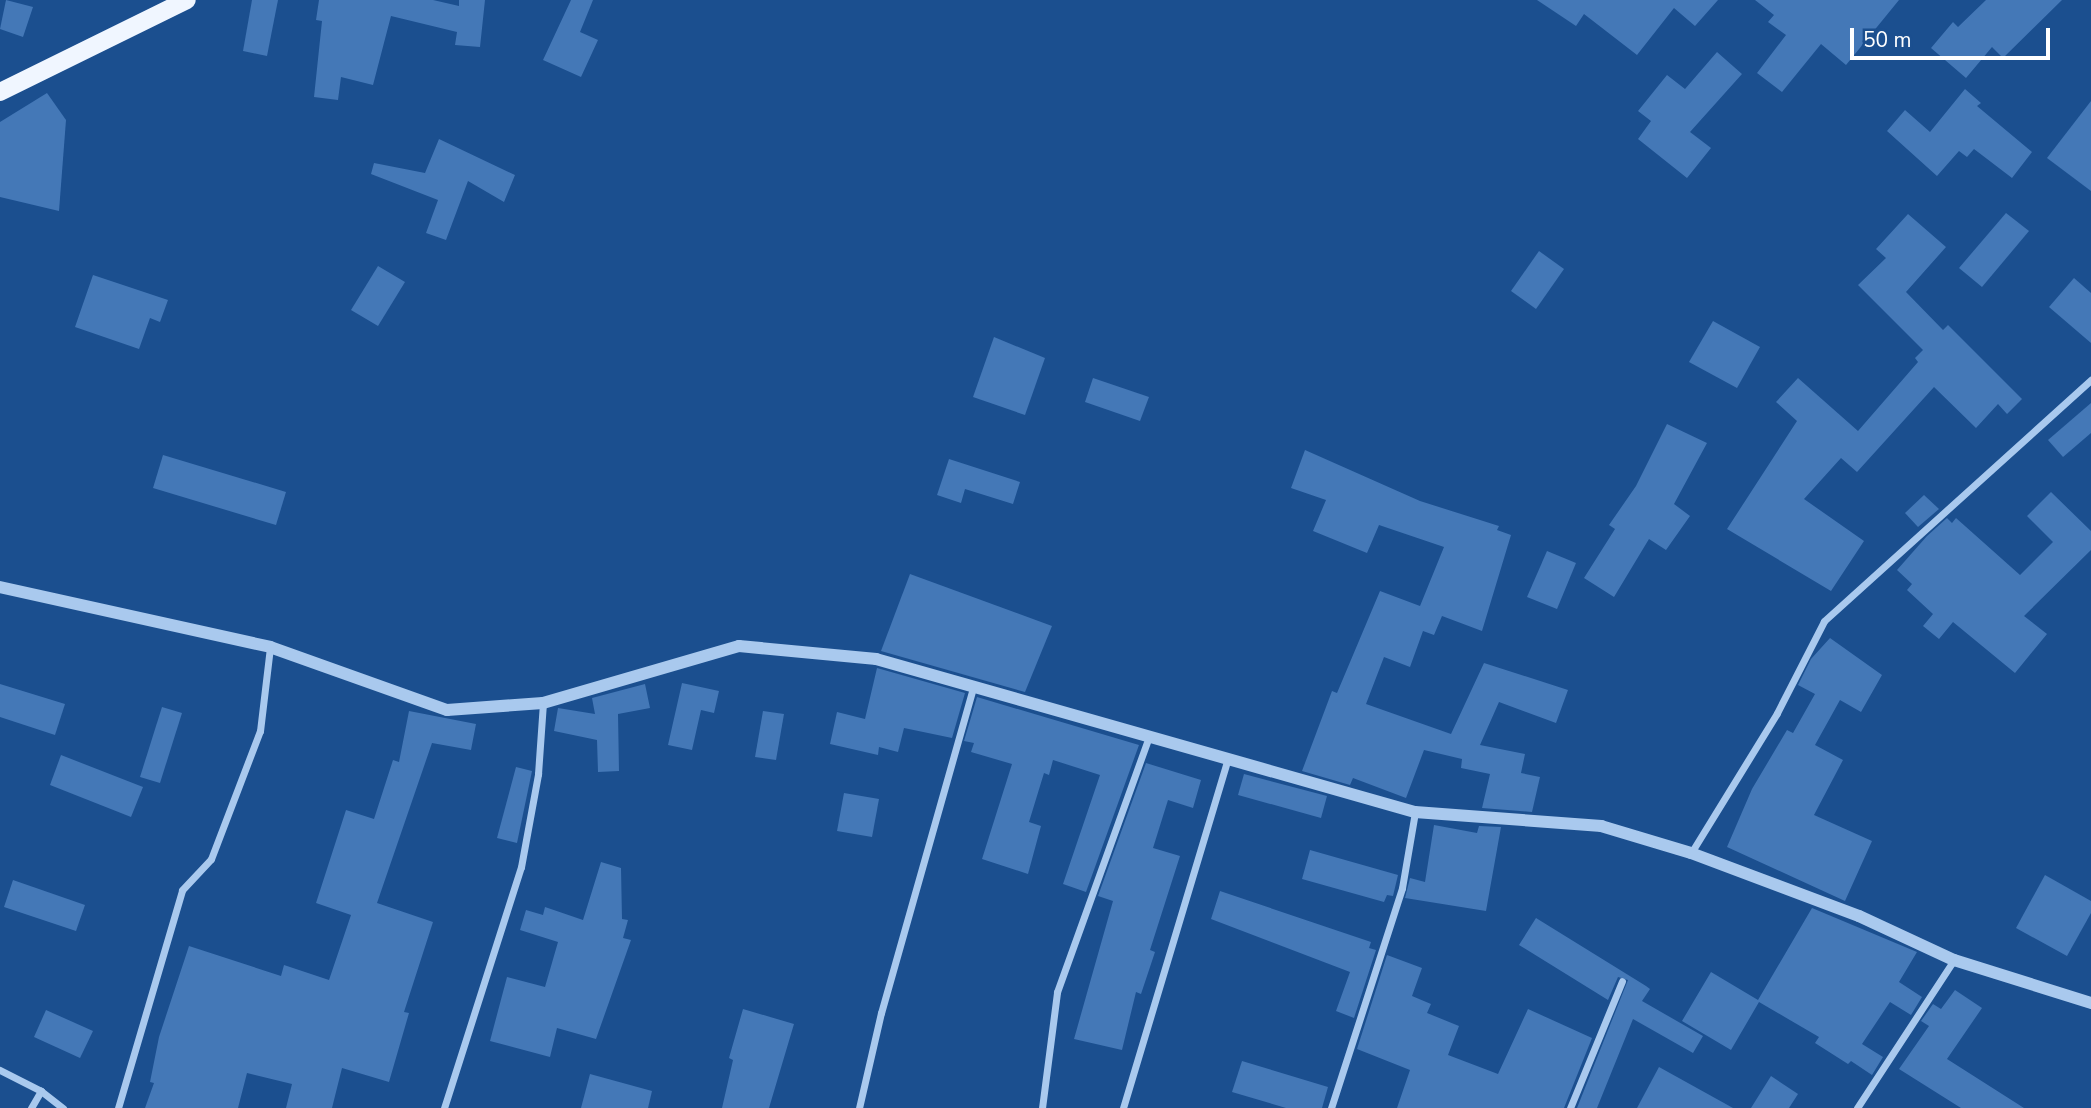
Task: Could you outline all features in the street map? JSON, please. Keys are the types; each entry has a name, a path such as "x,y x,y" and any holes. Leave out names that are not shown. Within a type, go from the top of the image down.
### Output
{"main road":[{"path":"0,92 187,0"}],"street":[{"path":"1691,853 1777,713 1824,621 2091,380"},
{"path":"0,587 270,647 447,710 543,703 740,646 876,659 1415,812 1601,826 1691,853 1859,916 1954,960 2091,1003"},
{"path":"118,1108 182,890 211,859 260,731 270,647"},
{"path":"859,1108 881,1013 973,687"},
{"path":"444,1108 521,867 538,774 543,703"},
{"path":"1042,1108 1057,992 1149,736"},
{"path":"1122,1108 1228,759"},
{"path":"1331,1108 1402,888 1415,812"},
{"path":"1857,1108 1954,960"},
{"path":"1570,1108 1622,981"},
{"path":"0,1070 41,1091 63,1108"},
{"path":"31,1108 41,1091"}],"building":[{"path":"6,0 33,7 23,37 0,29"},
{"path":"252,0 278,0 267,56 243,51"},
{"path":"319,0 433,0 459,6 459,0 485,0 480,47 455,45 457,32 391,16 373,85 341,77 338,100 314,97 322,21 316,20"},
{"path":"571,0 593,0 580,32 598,40 581,77 543,60"},
{"path":"1537,0 1718,0 1695,26 1674,8 1637,55 1584,14 1576,26"},
{"path":"1755,0 1899,0 1846,65 1821,44 1782,92 1757,73 1786,35 1768,22 1774,15"},
{"path":"1986,0 2062,0 2003,58 1992,47 1966,78 1931,48 1953,22 1958,27"},
{"path":"1717,52 1742,74 1690,132 1711,148 1687,178 1638,139 1651,121 1638,111 1667,75 1685,89"},
{"path":"1965,89 1981,103 1977,106 2032,152 2012,178 1974,149 1967,157 1959,151 1937,176 1887,131 1905,110 1930,132"},
{"path":"47,93 66,120 59,211 0,197 0,122"},
{"path":"2091,101 2091,191 2047,158"},
{"path":"439,139 515,175 504,202 468,181 446,240 426,233 438,200 371,174 374,163 425,173"},
{"path":"2006,213 2029,231 1982,287 1959,268"},
{"path":"1908,214 1946,247 1906,292 1943,330 1948,325 2022,399 2007,414 1998,404 1976,428 1934,387 1857,472 1841,458 1804,499 1864,541 1831,591 1727,529 1797,421 1776,402 1798,378 1858,431 1918,362 1915,358 1923,350 1858,285 1886,258 1876,249"},
{"path":"1539,251 1564,269 1536,309 1511,291"},
{"path":"378,266 405,282 378,326 351,310"},
{"path":"93,275 168,300 160,322 150,318 139,349 75,327"},
{"path":"2074,278 2091,293 2091,343 2049,307"},
{"path":"1713,321 1760,347 1737,388 1689,362"},
{"path":"994,337 1045,358 1025,415 973,397"},
{"path":"1093,378 1149,397 1140,421 1085,402"},
{"path":"2091,403 2091,433 2063,457 2048,440"},
{"path":"1667,424 1707,443 1674,504 1690,516 1666,550 1649,539 1614,597 1584,578 1615,529 1609,525 1636,486"},
{"path":"1305,450 1420,501 1499,526 1497,530 1511,535 1482,631 1442,616 1434,635 1423,631 1410,667 1384,657 1366,704 1451,734 1484,663 1568,690 1556,723 1499,702 1480,745 1525,754 1521,773 1540,777 1532,812 1482,808 1490,774 1461,768 1462,759 1424,750 1406,798 1353,778 1350,785 1302,771 1332,691 1337,693 1380,591 1420,606 1444,547 1379,525 1367,553 1313,531 1326,500 1291,488"},
{"path":"163,455 286,492 276,525 153,488"},
{"path":"949,459 1020,482 1013,504 965,489 961,503 937,495"},
{"path":"2051,492 2091,531 2091,550 2024,616 2047,634 2015,673 1953,622 1939,639 1923,626 1933,614 1907,590 1912,584 1897,570 1927,536 1947,518 1952,523 1956,518 2020,575 2053,542 2027,516"},
{"path":"1924,495 1939,509 1918,527 1905,513"},
{"path":"1547,551 1576,563 1557,609 1527,597"},
{"path":"910,574 1052,626 1025,692 881,651"},
{"path":"1830,638 1882,675 1861,712 1840,700 1815,745 1843,760 1814,815 1872,841 1845,901 1727,847 1752,789 1787,730 1793,733 1815,694 1798,685 1811,659"},
{"path":"877,668 965,693 952,738 904,728 898,752 879,747 878,755 830,744 837,712 865,719"},
{"path":"682,683 719,691 714,713 701,710 692,750 668,745"},
{"path":"0,684 65,704 55,735 0,717"},
{"path":"645,684 650,708 618,714 619,771 598,772 597,740 554,731 558,708 595,714 592,698"},
{"path":"977,697 1139,745 1086,892 1063,884 1100,775 1053,760 1049,775 1044,773 1029,822 1041,826 1028,874 982,859 1012,764 971,752 974,743 964,741"},
{"path":"162,707 182,713 160,783 140,777"},
{"path":"409,711 476,724 471,750 432,743 377,903 433,922 404,1012 409,1013 389,1082 342,1068 332,1108 286,1108 292,1084 247,1073 238,1108 145,1108 154,1083 150,1082 159,1037 189,946 281,976 284,965 329,980 351,915 316,903 346,810 374,819 393,760 399,762"},
{"path":"763,711 784,714 776,760 755,757"},
{"path":"61,755 143,787 131,817 50,785"},
{"path":"1146,763 1201,780 1193,808 1168,800 1153,848 1180,856 1150,950 1155,952 1141,994 1136,992 1122,1050 1074,1039 1113,901 1098,896"},
{"path":"516,767 532,771 517,843 497,838"},
{"path":"1244,774 1327,796 1321,818 1238,795"},
{"path":"844,793 879,799 872,837 837,831"},
{"path":"1434,825 1477,833 1479,826 1501,827 1486,911 1405,898 1410,878 1425,882"},
{"path":"1310,850 1398,875 1393,896 1387,895 1384,902 1302,879"},
{"path":"601,862 621,868 622,919 628,920 623,938 631,940 596,1039 557,1028 550,1057 490,1041 507,977 545,987 558,942 520,930 526,910 543,915 545,907 583,920"},
{"path":"2045,875 2091,901 2091,913 2067,956 2016,928"},
{"path":"13,880 85,905 76,931 4,907"},
{"path":"1220,891 1371,942 1369,948 1376,950 1354,1018 1336,1011 1350,972 1211,919"},
{"path":"1812,908 1917,952 1899,982 1922,997 1911,1015 1890,1002 1862,1044 1883,1057 1872,1075 1851,1061 1848,1064 1815,1043 1819,1037 1759,1002 1731,1050 1682,1021 1711,972 1758,1000"},
{"path":"1536,918 1650,989 1642,1001 1703,1036 1693,1053 1633,1019 1597,1108 1577,1108 1628,980 1618,977 1608,1000 1519,945"},
{"path":"1387,955 1422,968 1412,996 1431,1004 1427,1013 1459,1026 1448,1055 1498,1074 1528,1009 1592,1038 1564,1108 1397,1108 1410,1070 1357,1049"},
{"path":"1955,990 1982,1008 1947,1059 2024,1108 1961,1108 1899,1069 1929,1026 1921,1021 1933,1004 1941,1009"},
{"path":"743,1009 794,1024 769,1108 722,1108 733,1060 729,1058"},
{"path":"46,1010 93,1031 80,1058 34,1037"},
{"path":"1242,1061 1328,1087 1322,1108 1286,1108 1232,1092"},
{"path":"1659,1067 1733,1108 1637,1108"},
{"path":"590,1074 652,1091 648,1108 581,1108"},
{"path":"1771,1076 1798,1094 1789,1108 1751,1108"}]}
